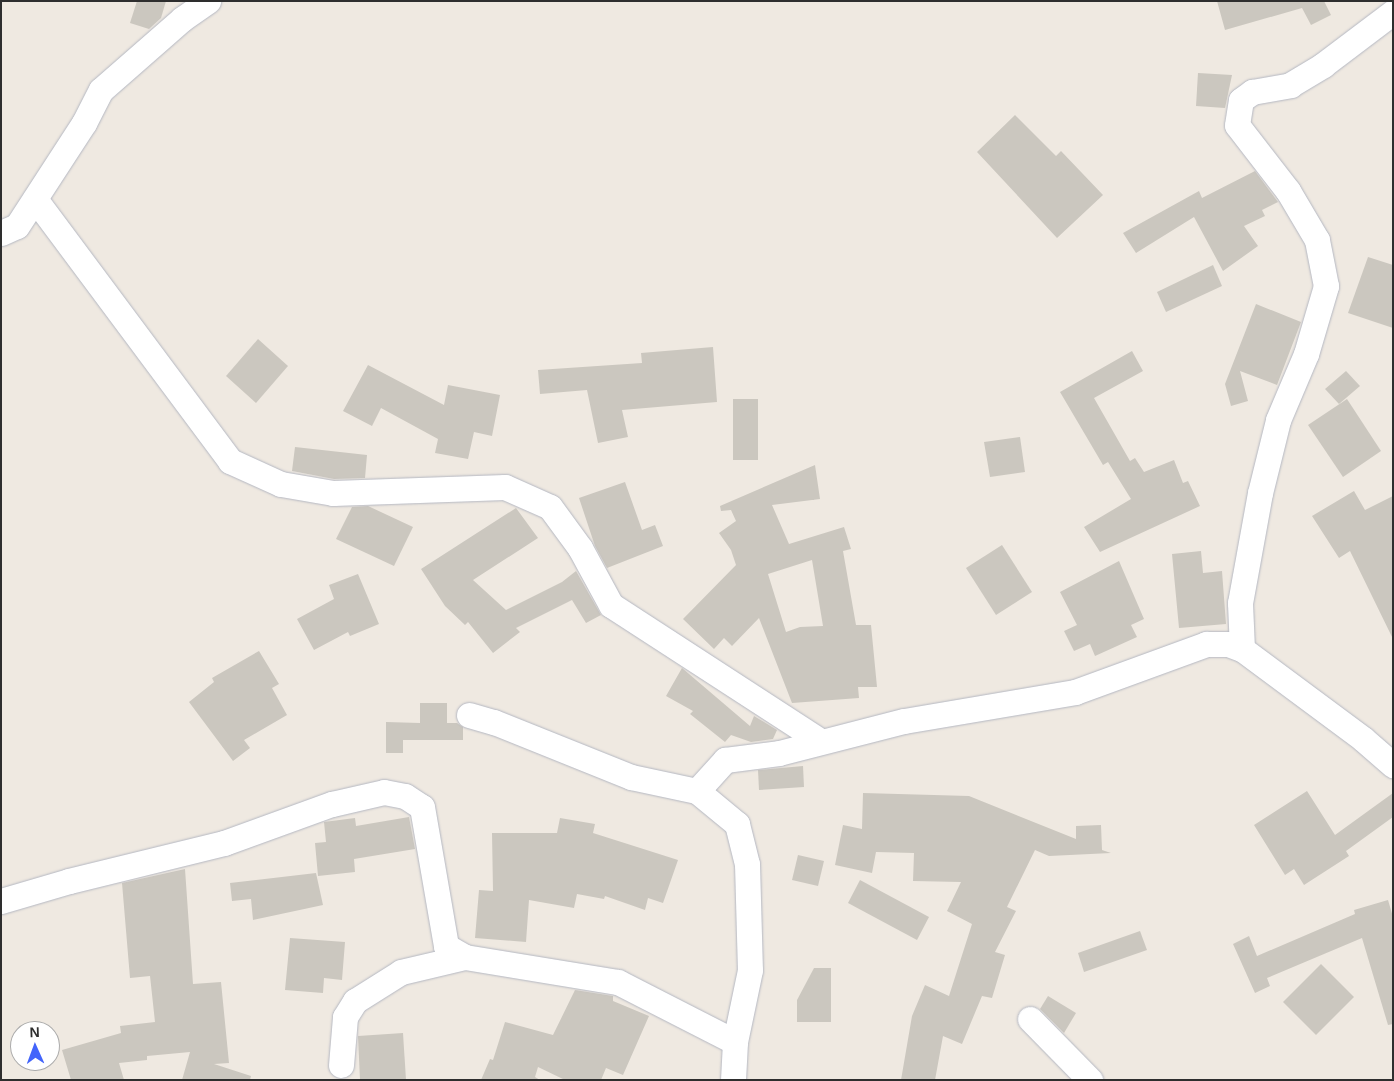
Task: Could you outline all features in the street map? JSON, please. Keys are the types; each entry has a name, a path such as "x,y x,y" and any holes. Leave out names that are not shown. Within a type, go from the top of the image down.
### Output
{"street":[{"path":"1,234 17,226 84,124 101,90 182,19 208,1"},
{"path":"1242,649 1240,603 1260,493 1278,420 1306,354 1326,286 1317,240 1288,191 1237,125 1241,100 1252,92 1290,85 1323,65 1393,12"},
{"path":"35,198 230,461 281,484 333,493 506,487 550,507 580,548 611,605 819,740"},
{"path":"697,791 725,760 779,753 819,740 904,721 1075,692 1206,644 1228,644 1242,649 1363,739 1393,766"},
{"path":"469,715 494,722 631,778 697,791 737,824 746,864 750,970 735,1042 733,1080"},
{"path":"1,901 69,881 224,843 332,804 384,792 405,796 422,807 446,946 465,957 618,982 735,1042"},
{"path":"340,1065 345,1017 355,1000 401,972 465,957"},
{"path":"1030,1019 1090,1080"}],"building":[{"path":"137,1 166,1 161,18 149,29 130,23"},
{"path":"1217,1 1324,1 1331,15 1311,25 1302,8 1225,30"},
{"path":"1198,73 1232,75 1225,108 1196,106"},
{"path":"1015,115 1056,156 1061,151 1103,195 1057,238 977,152"},
{"path":"1255,171 1278,202 1262,210 1265,216 1244,226 1258,246 1223,271 1194,217 1136,253 1123,233 1199,191 1202,198"},
{"path":"1368,257 1393,265 1393,328 1348,313"},
{"path":"1213,265 1222,286 1166,312 1157,292"},
{"path":"1256,304 1301,322 1277,385 1240,371 1248,401 1231,406 1225,384"},
{"path":"258,339 288,366 256,403 226,376"},
{"path":"713,347 717,402 622,410 628,437 598,443 587,390 540,394 538,370 642,363 641,353"},
{"path":"1132,351 1143,371 1094,398 1130,461 1135,458 1144,472 1174,460 1183,483 1188,481 1200,506 1100,552 1084,527 1131,499 1108,462 1103,465 1060,392"},
{"path":"368,365 444,405 448,385 500,395 492,436 474,432 468,459 435,453 438,439 381,408 372,426 343,411"},
{"path":"1346,371 1360,386 1339,404 1325,389"},
{"path":"733,399 758,399 758,460 733,460"},
{"path":"1347,399 1381,451 1343,477 1308,425"},
{"path":"1020,437 1025,472 990,477 984,442"},
{"path":"295,447 367,455 365,478 334,479 292,471"},
{"path":"815,465 820,499 772,505 789,544 844,527 851,549 843,551 856,625 871,625 877,687 858,687 859,698 792,703 759,618 732,646 724,638 714,649 683,619 736,565 731,550 719,533 736,521 731,510 721,511 720,506","holes":["812,560 823,626 800,627 786,632 768,574"]},
{"path":"625,482 642,530 655,525 663,546 607,568 595,546 579,498"},
{"path":"1354,491 1365,510 1393,496 1393,639 1350,551 1339,558 1312,516"},
{"path":"368,506 413,527 394,566 336,539 352,507"},
{"path":"516,508 538,538 473,580 506,610 562,582 576,571 601,615 586,623 572,600 516,628 520,632 493,653 468,622 465,625 445,606 421,569"},
{"path":"1002,545 1032,592 996,615 966,568"},
{"path":"1201,551 1203,573 1222,571 1226,624 1179,628 1172,554"},
{"path":"1119,561 1144,619 1131,625 1137,637 1095,656 1090,644 1074,651 1064,631 1077,625 1060,592"},
{"path":"358,574 379,624 350,636 348,632 314,650 297,619 334,599 329,585"},
{"path":"259,651 279,684 272,688 287,715 244,740 250,748 233,761 189,702 214,682 212,678"},
{"path":"682,668 750,726 754,716 777,730 773,739 751,742 731,735 725,742 690,714 693,711 666,696"},
{"path":"420,703 447,703 447,723 457,723 463,727 463,740 403,740 403,753 386,753 386,722 420,723"},
{"path":"803,766 804,787 759,790 758,770"},
{"path":"1307,791 1335,835 1393,793 1393,817 1346,851 1349,856 1304,885 1294,869 1285,875 1254,825"},
{"path":"863,793 969,796 1076,839 1076,826 1101,825 1102,850 1111,853 1049,856 1035,850 1007,907 1016,911 995,952 1005,955 992,998 982,996 962,1044 943,1036 935,1080 901,1080 912,1016 925,985 949,996 972,924 947,911 961,882 913,881 914,853 876,852 872,873 835,865 843,825 862,829"},
{"path":"409,817 415,849 354,859 355,872 318,876 315,843 326,842 324,822 355,818 356,826"},
{"path":"560,818 595,824 593,833 678,860 663,903 648,898 645,910 605,896 604,899 577,894 574,908 529,900 526,942 475,938 479,890 493,891 492,833 557,833"},
{"path":"798,855 824,861 818,886 792,880"},
{"path":"185,869 193,984 221,982 229,1063 214,1064 251,1076 250,1080 182,1080 190,1052 147,1056 147,1060 119,1063 124,1080 71,1080 62,1050 121,1033 120,1026 155,1022 150,976 130,978 122,883"},
{"path":"316,873 323,905 253,920 251,899 232,901 230,883"},
{"path":"860,880 929,917 917,940 848,903"},
{"path":"1388,900 1393,917 1393,1024 1388,1025 1362,938 1267,978 1270,986 1255,993 1233,944 1249,936 1257,956 1355,914 1354,910"},
{"path":"1140,931 1147,950 1084,972 1078,953"},
{"path":"290,938 345,942 342,980 324,978 323,993 285,990"},
{"path":"1321,964 1354,997 1316,1035 1283,1002"},
{"path":"814,968 831,968 831,1022 797,1022 797,1000"},
{"path":"575,990 613,996 613,1001 649,1016 623,1075 606,1068 601,1080 565,1080 538,1067 535,1077 540,1080 481,1080 490,1059 493,1060 505,1022 553,1035"},
{"path":"1048,996 1076,1013 1064,1033 1040,1009"},
{"path":"403,1033 406,1080 360,1080 358,1036"}]}
